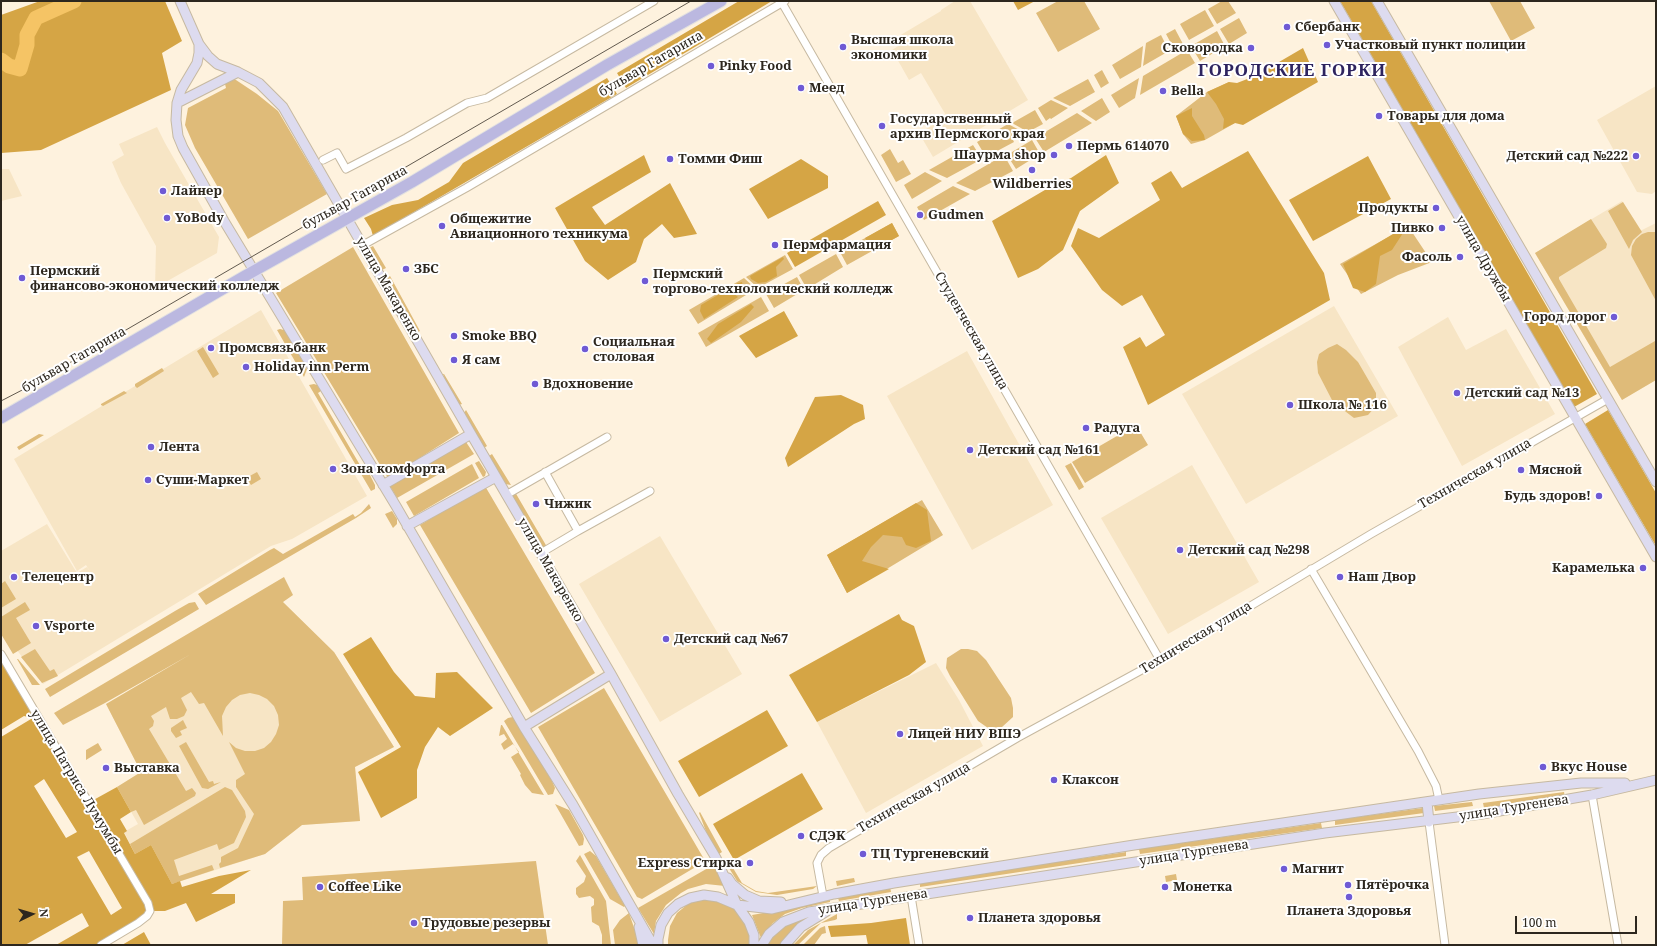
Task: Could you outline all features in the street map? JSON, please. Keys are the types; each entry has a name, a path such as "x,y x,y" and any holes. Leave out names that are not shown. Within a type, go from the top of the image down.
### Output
{"main road":[{"name":"улица Макаренко","path":"180,1 199,44 208,56 217,64 238,72 259,83 283,107 506,495 612,674 678,794 716,858 737,905 749,922 754,935 754,945"},
{"name":"бульвар Гагарина","path":"1,418 412,182 607,65 721,1"},
{"name":"улица Дружбы","path":"1334,1 1656,557"},
{"path":"1377,1 1656,482"},
{"path":"199,44 199,54 196,63 181,90 177,103 176,120 178,136 183,148 383,485 524,727 573,805 653,945"},
{"path":"177,103 238,72"},
{"path":"383,485 471,434"},
{"path":"407,526 496,477"},
{"path":"524,727 612,674"},
{"name":"улица Тургенева","path":"762,945 769,934 783,922 809,912 1329,833 1429,822 1592,795 1656,780"},
{"path":"1592,782 1592,795"},
{"name":"улица Тургенева","path":"737,905 772,909 823,896 909,880 1479,794 1592,782 1637,784"},
{"path":"1427,802 1429,822"},
{"path":"1327,816 1329,833"},
{"path":"1134,845 1135,862"},
{"path":"716,858 732,884 745,896 771,903 795,903"},
{"path":"909,880 911,896"},
{"path":"658,945 661,925 668,913 678,904 690,898 704,895 718,897 737,905"},
{"path":"785,945 801,927 832,908"},
{"path":"635,914 641,932 643,945"}],"street":[{"path":"323,160 337,153 346,169 406,138 467,103 487,98 654,1"},
{"name":"бульвар Гагарина","path":"363,245 466,188 783,2"},
{"name":"Студенческая улица","path":"783,2 1160,660"},
{"name":"Техническая улица","path":"823,896 817,863 821,855 829,848 1017,738 1160,660 1311,569 1608,399"},
{"path":"506,495 607,438"},
{"path":"545,472 578,531"},
{"path":"541,553 650,491"},
{"path":"1311,569 1418,751 1436,786 1439,800"},
{"name":"улица Патриса Лумумбы","path":"1,654 148,904 150,911 147,916 101,945"},
{"path":"1592,795 1618,945"},
{"path":"1429,822 1445,945"},
{"path":"911,896 919,945"}],"shaded area":[{"path":"40,1 165,1 182,41 162,53 171,90 41,150 1,153 1,15"},
{"path":"739,1 772,1 626,88 617,73"},
{"path":"955,1 970,1 1028,100 933,157 919,133 947,117 921,73 909,80 892,50 903,43 899,36"},
{"path":"1013,1 1035,1 1018,10"},
{"path":"1058,1 1084,1 1100,29 1058,52 1036,13"},
{"path":"1222,1 1228,1 1236,13 1217,24 1208,9"},
{"path":"1340,1 1371,1 1597,394 1574,407"},
{"path":"1489,1 1520,1 1535,28 1511,41"},
{"path":"1205,10 1214,26 1189,40 1180,24"},
{"path":"1239,18 1247,33 1229,44 1220,29"},
{"path":"1175,29 1183,44 1174,49 1166,34"},
{"path":"1217,31 1225,46 1200,61 1191,46"},
{"path":"1161,35 1169,51 1143,66 1146,43"},
{"path":"1143,46 1141,67 1120,79 1112,65"},
{"path":"1303,48 1318,82 1243,125 1235,123 1223,129 1224,119 1216,104 1207,92 1229,82 1237,83 1255,76"},
{"path":"1187,50 1195,63 1140,95 1143,76"},
{"path":"1102,70 1109,83 1101,88 1094,75"},
{"path":"233,78 257,94 278,111 327,194 248,239 195,148 185,125 188,108 226,88 225,84"},
{"path":"607,78 617,94 373,236 371,229 364,218 392,205 418,200 449,182 463,163"},
{"path":"1139,78 1135,98 1119,108 1111,95"},
{"path":"1088,79 1095,92 1070,106 1053,98"},
{"path":"1229,82 1235,123 1205,140 1191,144 1183,134 1176,116 1207,92"},
{"name":"Детский сад №222","path":"1656,86 1656,191 1652,194 1637,192 1597,120"},
{"path":"1102,98 1110,112 1096,121 1081,111"},
{"path":"1051,100 1068,108 1046,121 1038,108"},
{"path":"1192,108 1192,116 1204,135 1205,140 1192,141 1183,134 1176,116"},
{"path":"1035,110 1043,124 1028,132 1012,123"},
{"path":"1077,113 1092,123 1044,152 1035,138"},
{"path":"1008,124 1027,134 1013,140 1014,142 986,157 977,142"},
{"path":"157,127 219,237 217,253 155,288 156,246 121,183 112,162 124,155 119,144"},
{"path":"1032,140 1040,154 1016,169 1007,155"},
{"path":"973,145 982,159 947,178 929,170"},
{"path":"890,149 898,163 903,160 911,174 896,182 881,155"},
{"path":"1248,151 1324,273 1330,300 1148,405 1123,347 1140,337 1146,347 1165,335 1142,295 1122,306 1102,290 1071,246 1078,228 1099,238 1160,200 1151,183 1171,171 1182,188"},
{"path":"644,155 651,172 592,207 605,225 670,183 697,234 674,238 662,224 644,239 636,262 608,280 585,261 555,208"},
{"path":"1004,155 1013,171 975,191 956,183"},
{"path":"1106,155 1119,183 1080,211 1063,250 1038,269 1018,278 992,221 1050,187 1071,178"},
{"path":"1368,156 1391,199 1313,241 1289,200"},
{"path":"801,159 828,176 828,188 768,219 749,189"},
{"path":"1,169 9,169 22,196 1,201"},
{"path":"925,172 942,181 912,199 904,185"},
{"path":"953,186 970,194 924,220 917,207"},
{"path":"878,201 886,215 795,267 787,253"},
{"name":"Город дорог","path":"1622,201 1640,231 1656,223 1656,380 1622,400 1535,253"},
{"path":"1623,202 1642,232 1633,240 1629,249 1608,211"},
{"path":"1591,219 1607,244 1606,248 1559,277 1559,279 1610,367 1655,341 1656,343 1656,380 1622,400 1535,253"},
{"path":"892,223 899,236 847,265 840,252"},
{"path":"892,223 899,236 872,251 865,238"},
{"path":"1408,226 1432,262 1398,275 1361,294 1340,264"},
{"path":"1403,228 1403,233 1392,250 1380,256 1376,284 1365,292 1353,288 1343,264"},
{"path":"1656,232 1656,301 1631,255 1632,246 1636,239 1642,234"},
{"path":"373,246 386,268 382,270 369,248"},
{"path":"353,247 459,433 388,478 276,293"},
{"path":"836,254 843,267 807,289 799,275"},
{"path":"785,255 793,269 758,288 746,277"},
{"path":"783,257 784,259 776,267 777,276 766,282 758,283 751,279 750,276"},
{"path":"390,276 420,331 418,332 406,319 386,279"},
{"path":"797,277 804,290 774,308 766,294"},
{"path":"744,278 756,289 698,324 689,310"},
{"path":"742,282 743,287 733,293 738,297 704,319 700,311 701,305"},
{"path":"761,297 769,311 706,347 698,333"},
{"path":"751,304 754,307 741,322 711,343 707,339 718,324"},
{"name":"Школа № 116","path":"1334,306 1398,416 1246,504 1182,394"},
{"path":"261,310 367,496 292,539 271,546 43,684 16,649 1,624 1,551 47,524 77,573 87,567 101,589 86,565 77,571 14,459"},
{"path":"784,311 798,336 756,358 739,336"},
{"name":"Детский сад №13","path":"1448,317 1466,350 1506,329 1555,414 1462,466 1398,347"},
{"path":"280,329 286,332 307,369 304,377 277,330"},
{"path":"1337,344 1346,350 1358,362 1376,393 1376,406 1368,415 1354,418 1333,402 1318,373 1317,362 1319,354"},
{"path":"203,347 219,374 213,378 197,351"},
{"name":"Детский сад №161","path":"967,351 1053,505 972,550 887,396"},
{"path":"162,368 164,371 137,388 135,386 135,384"},
{"path":"443,374 462,404 459,405 449,390"},
{"path":"309,385 317,385 321,391 318,393 364,472 368,471 375,485 375,489 371,491"},
{"path":"124,391 127,393 103,406 101,405 101,404"},
{"path":"841,395 863,405 865,419 854,424 788,467 785,458 815,397"},
{"path":"466,410 487,446 484,448 464,413"},
{"path":"1608,410 1656,493 1656,546 1585,424"},
{"path":"1136,425 1148,445 1085,483 1072,462"},
{"path":"39,434 44,435 19,450 17,447"},
{"path":"466,442 474,454 397,498 390,486"},
{"path":"492,454 511,485 505,484 489,456"},
{"path":"479,461 486,472 485,476 483,477 475,463"},
{"path":"1071,463 1084,487 1079,490 1065,466"},
{"path":"472,464 479,478 414,516 406,502"},
{"name":"Детский сад №298","path":"1192,465 1259,582 1168,634 1101,518"},
{"path":"257,472 261,479 251,485 246,478"},
{"path":"485,486 595,673 531,713 420,525"},
{"path":"515,492 547,547 542,548 513,499 512,496"},
{"path":"922,500 943,535 847,593 827,555"},
{"path":"916,503 927,510 931,541 916,548 906,545 902,537 883,535 871,547 862,561 889,569 847,593 827,555"},
{"path":"369,504 371,508 356,518 206,605 198,594 270,550 274,548 283,554 353,514 355,517"},
{"path":"392,511 397,519 397,524 393,528 385,514"},
{"name":"Детский сад №67","path":"660,536 742,674 660,722 579,584"},
{"path":"284,577 293,595 283,602 334,652 394,747 355,767 360,821 302,825 265,854 220,868 219,864 221,862 221,857 238,848 254,814 236,787 236,780 245,774 229,742 236,748 245,751 255,751 264,748 271,742 279,725 278,715 274,706 267,699 250,693 240,695 232,700 226,707 222,716 223,736 204,703 199,704 191,692 181,698 187,710 184,716 177,719 170,719 166,707 151,716 154,721 153,726 149,729 186,791 192,788 196,793 195,796 144,825 136,810 131,812 117,787 141,772 106,704 191,654 63,725 54,713"},
{"path":"5,581 16,599 1,608 1,584"},
{"path":"25,602 30,610 16,618 31,643 13,654 1,634 1,617"},
{"path":"195,602 199,609 50,697 45,689 175,611 189,603"},
{"path":"899,614 902,620 914,626 926,662 909,675 817,722 789,675"},
{"path":"371,637 394,672 415,696 435,698 436,673 457,672 493,708 450,736 438,727 425,747 417,770 417,798 381,818 358,772 401,747 343,654"},
{"path":"35,649 50,671 54,669 58,676 42,683 21,657"},
{"path":"961,649 977,651 986,660 1011,698 1013,717 1002,727 995,729 988,728 978,721 950,676 946,668 947,658"},
{"path":"334,652 394,747 355,767 360,821 302,825 265,854 172,884 135,854 124,832 138,824 117,787 141,772 106,704"},
{"path":"1,654 35,712 28,717 24,716 1,730"},
{"path":"18,659 40,685 32,685"},
{"name":"Лицей НИУ ВШЭ","path":"936,663 959,700 983,746 866,813 817,722"},
{"path":"604,688 704,859 704,862 642,899 637,897 538,727"},
{"path":"767,710 788,746 699,797 678,761"},
{"path":"36,716 88,803 117,787 131,812 120,819 127,831 124,833 135,854 151,845 172,884 180,881 182,887 219,876 251,870 211,894 235,894 235,903 196,922 186,903 165,911 150,911 101,945 56,945 89,926 82,913 25,945 1,945 1,737","holes":["44,779 77,832 66,838 34,786","89,851 122,908 111,915 77,857"]},
{"path":"513,717 552,781 555,788 553,794 548,795 504,721"},
{"path":"183,720 187,728 180,731 182,735 176,738 171,731 171,728"},
{"path":"501,725 515,747 513,744 504,750 501,744 507,739 504,734 499,736"},
{"path":"186,742 209,782 213,781 214,784 221,782 208,789 202,788 179,746"},
{"path":"98,743 102,750 86,760 86,750"},
{"path":"518,752 544,795 532,793 525,785 520,775 521,774 511,757"},
{"path":"802,773 823,809 734,860 713,824"},
{"path":"225,787 232,790 245,811 246,817 234,843 219,850 217,844 174,860 179,876 212,865 214,870 172,884 151,845 135,854 130,844"},
{"path":"1564,792 1565,797 1484,808 1483,803"},
{"path":"1472,802 1473,806 1435,811 1434,806"},
{"path":"555,804 569,810 583,835 583,845 579,846"},
{"path":"1423,808 1424,813 1335,825 1335,820"},
{"path":"700,812 722,852 719,854 707,834 699,813"},
{"path":"1321,823 1322,828 1140,854 1139,849"},
{"path":"590,851 596,856 625,906 624,907 610,899 584,854"},
{"path":"1126,852 1126,856 920,887 920,882"},
{"path":"580,855 606,901 611,945 602,945 602,935 599,926 592,922 591,907 594,905 594,899 590,896 579,898 576,894 576,888 584,882 586,876 576,861"},
{"path":"727,858 742,883 756,891 768,893 817,886 813,889 777,895 756,892 737,881 724,860"},
{"name":"Трудовые резервы","path":"536,861 548,945 282,945 283,901 303,900 302,877"},
{"path":"715,864 725,886 706,884 688,889 681,893 666,905 656,921 654,934 638,908"},
{"path":"1176,874 1177,880 1166,882 1165,876"},
{"path":"854,878 855,882 837,886 836,881"},
{"path":"890,886 891,892 839,901 838,898"},
{"path":"702,899 716,899 730,904 740,912 751,936 750,945 668,945 670,926 677,913 688,904"},
{"path":"830,899 830,902 802,908 785,914 773,923 761,938 752,915 803,906"},
{"path":"629,913 640,945 615,945 613,930 620,920"},
{"path":"837,914 837,919 821,923 798,945 793,945 808,930"},
{"path":"810,916 781,945 768,945 774,934 782,927"},
{"path":"906,918 910,945 868,945 866,935 831,937 828,926 871,923"},
{"path":"825,926 826,933 822,934 814,945 803,945 820,928"},
{"path":"144,932 151,945 122,945"}],"waterway":[{"path":"1,60 9,66 20,69 27,45 27,35 36,18 74,1"}],"tram line":[{"path":"1,401 28,387 691,1"}],"place":[{"name":"Сбербанк","path":"1287,27"},
{"name":"Участковый пункт полиции","path":"1327,45"},
{"name":"Высшая школа экономики","path":"843,47"},
{"name":"Сковородка","path":"1251,48"},
{"name":"Pinky Food","path":"711,66"},
{"name":"Меед","path":"801,88"},
{"name":"Bella","path":"1163,91"},
{"name":"Товары для дома","path":"1379,116"},
{"name":"Государственный архив Пермского края","path":"882,126"},
{"name":"Пермь 614070","path":"1069,146"},
{"name":"Шаурма shop","path":"1054,155"},
{"name":"Детский сад №222","path":"1636,156"},
{"name":"Томми Фиш","path":"670,159"},
{"name":"Wildberries","path":"1032,170"},
{"name":"Лайнер","path":"163,191"},
{"name":"Продукты","path":"1436,208"},
{"name":"Gudmen","path":"920,215"},
{"name":"YoBody","path":"167,218"},
{"name":"Общежитие Авиационного техникума","path":"442,226"},
{"name":"Пивко","path":"1442,228"},
{"name":"Пермфармация","path":"775,245"},
{"name":"Фасоль","path":"1460,257"},
{"name":"ЗБС","path":"406,269"},
{"name":"Пермский финансово-экономический колледж","path":"22,278"},
{"name":"Пермский торгово-технологический колледж","path":"645,281"},
{"name":"Город дорог","path":"1614,317"},
{"name":"Smoke BBQ","path":"454,336"},
{"name":"Промсвязьбанк","path":"211,348"},
{"name":"Социальная столовая","path":"585,349"},
{"name":"Я сам","path":"454,360"},
{"name":"Holiday inn Perm","path":"246,367"},
{"name":"Вдохновение","path":"535,384"},
{"name":"Детский сад №13","path":"1457,393"},
{"name":"Школа № 116","path":"1290,405"},
{"name":"Радуга","path":"1086,428"},
{"name":"Лента","path":"151,447"},
{"name":"Детский сад №161","path":"970,450"},
{"name":"Зона комфорта","path":"333,469"},
{"name":"Мясной","path":"1521,470"},
{"name":"Суши-Маркет","path":"148,480"},
{"name":"Будь здоров!","path":"1599,496"},
{"name":"Чижик","path":"536,504"},
{"name":"Детский сад №298","path":"1180,550"},
{"name":"Карамелька","path":"1643,568"},
{"name":"Телецентр","path":"14,577"},
{"name":"Наш Двор","path":"1340,577"},
{"name":"Vsporte","path":"36,626"},
{"name":"Детский сад №67","path":"666,639"},
{"name":"Лицей НИУ ВШЭ","path":"900,734"},
{"name":"Вкус House","path":"1543,767"},
{"name":"Выставка","path":"106,768"},
{"name":"Клаксон","path":"1054,780"},
{"name":"СДЭК","path":"801,836"},
{"name":"ТЦ Тургеневский","path":"863,854"},
{"name":"Express Стирка","path":"750,863"},
{"name":"Магнит","path":"1284,869"},
{"name":"Пятёрочка","path":"1348,885"},
{"name":"Coffee Like","path":"320,887"},
{"name":"Монетка","path":"1165,887"},
{"name":"Планета Здоровья","path":"1349,897"},
{"name":"Планета здоровья","path":"970,918"},
{"name":"Трудовые резервы","path":"414,923"}],"district":[{"name":"ГОРОДСКИЕ ГОРКИ","path":"1292,71"}]}
